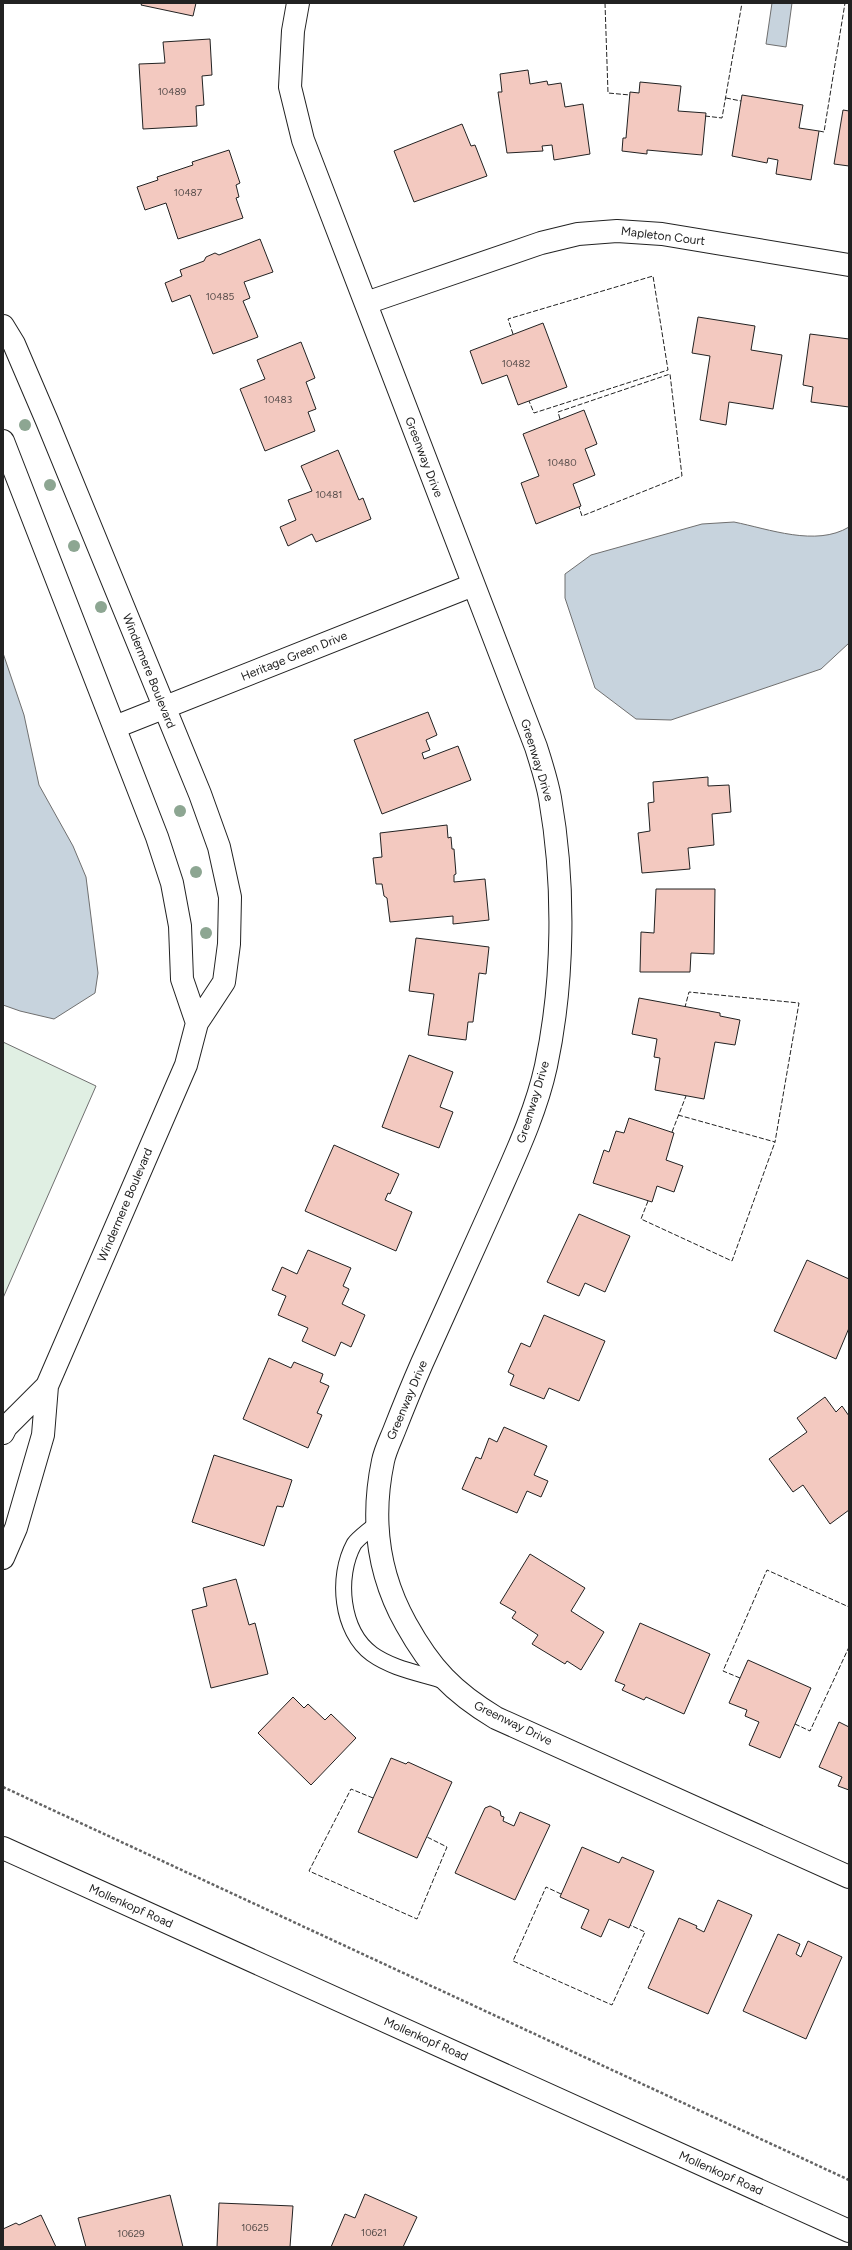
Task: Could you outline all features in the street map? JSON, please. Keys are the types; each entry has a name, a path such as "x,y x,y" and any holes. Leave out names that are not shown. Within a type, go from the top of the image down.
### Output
{"street":[{"name":"Greenway Drive","path":"298,3 293,31 290,86 303,140 536,747 550,796 557,855 561,935 558,984 546,1067 521,1143 404,1404 383,1458 378,1490 377,1523 382,1565 397,1607 419,1647 444,1680 472,1703 496,1718 849,1877"},
{"name":"Mapleton Court","path":"366,303 541,243 578,234 617,231 662,234 849,265"},
{"name":"Windermere Boulevard","path":"3,326 14,344 47,421 200,794 219,847 230,896 229,944 224,982 197,1023 186,1065 47,1386 43,1435 16,1528 3,1558"},
{"path":"3,441 158,837 172,883 180,926 182,979 197,1023"},
{"name":"Heritage Green Drive","path":"115,727 473,585"},
{"name":"Windermere Boulevard","path":"3,1433 6,1427 47,1386"},
{"name":"Mollenkopf Road","path":"3,1848 849,2231"}],"lane":[{"path":"377,1523 355,1543 346,1566 343,1597 351,1628 372,1653 393,1665 444,1680"}],"path":[{"path":"3,1787 849,2180"}],"green space":[{"path":"3,1042 96,1086 3,1298"}],"shaded area":[{"path":"772,3 792,3 786,47 766,44"},
{"path":"734,522 792,535 807,536 822,536 836,533 849,527 849,643 821,669 671,720 636,719 595,688 565,598 565,574 591,555 702,524"},
{"path":"3,653 24,715 39,785 73,846 86,877 98,973 95,993 54,1019 20,1011 3,1005"}],"building":[{"path":"142,3 196,3 193,16 141,5"},
{"path":"210,39 212,75 202,76 204,105 196,106 197,126 143,129 139,64 165,63 163,42"},
{"path":"528,70 530,84 547,81 548,85 561,83 565,107 583,104 590,154 554,160 552,145 542,146 543,151 507,153 498,92 502,92 500,74"},
{"path":"640,82 681,86 678,111 706,113 702,155 647,150 647,154 622,151 623,138 626,138 630,92 639,93"},
{"path":"742,95 803,105 799,128 819,131 811,180 776,174 778,160 768,158 767,163 732,156"},
{"path":"843,110 849,111 849,166 834,164"},
{"path":"462,124 471,146 475,145 487,176 414,202 394,151"},
{"path":"229,150 240,183 236,185 239,197 236,198 243,218 178,239 166,203 145,210 137,187 158,180 157,177 193,165 192,162"},
{"path":"260,239 273,272 244,282 250,298 243,301 258,337 213,354 190,295 172,302 165,283 182,276 180,270 204,261 206,257 215,253 219,255"},
{"path":"698,317 755,326 751,350 782,355 773,409 729,402 726,425 700,420 710,356 692,353"},
{"path":"543,323 567,387 518,405 507,375 482,384 470,351"},
{"path":"810,334 849,339 849,407 811,402 813,387 803,385"},
{"path":"301,342 315,378 306,382 316,409 308,412 315,431 265,451 240,389 265,379 257,360"},
{"path":"584,410 597,444 585,449 595,475 573,484 581,506 536,524 521,483 539,476 523,434"},
{"path":"338,450 359,500 363,498 371,519 316,542 312,534 288,546 280,527 296,520 288,500 312,491 301,466"},
{"path":"428,712 437,735 426,740 430,750 422,753 424,759 458,746 471,780 382,814 354,740"},
{"path":"708,777 708,786 729,785 731,812 712,814 714,845 688,848 690,869 642,873 638,833 650,831 648,803 654,802 653,782"},
{"path":"447,825 448,838 451,837 452,849 454,849 456,874 454,875 454,882 485,879 489,920 453,924 453,916 390,922 387,898 384,896 382,884 376,884 373,858 382,857 380,833"},
{"path":"656,889 715,889 714,954 691,953 690,972 640,972 641,932 654,933"},
{"path":"416,938 489,947 486,974 479,973 473,1022 468,1022 466,1040 428,1035 434,994 409,991"},
{"path":"639,998 720,1013 720,1016 740,1020 735,1045 715,1042 704,1099 655,1090 660,1058 654,1057 657,1039 632,1034"},
{"path":"409,1055 453,1072 440,1107 453,1112 439,1148 382,1127"},
{"path":"629,1118 674,1133 666,1160 683,1166 674,1192 657,1186 652,1202 593,1183 604,1150 609,1152 616,1131 624,1133"},
{"path":"334,1145 399,1174 390,1194 388,1193 385,1200 412,1212 396,1251 305,1211"},
{"path":"579,1214 630,1236 605,1292 585,1283 579,1296 547,1282"},
{"path":"308,1250 351,1268 343,1286 349,1289 342,1304 365,1315 351,1347 341,1342 335,1356 302,1341 308,1328 278,1315 286,1296 272,1290 282,1267 297,1274"},
{"path":"807,1260 849,1279 849,1328 836,1359 774,1331"},
{"path":"544,1315 605,1341 579,1401 549,1388 544,1399 510,1385 514,1375 508,1372 521,1343 530,1347"},
{"path":"269,1358 291,1368 294,1362 323,1374 320,1382 329,1386 317,1413 322,1415 308,1448 243,1419"},
{"path":"825,1397 836,1412 842,1406 849,1416 849,1510 830,1524 803,1485 793,1492 769,1459 807,1432 797,1418"},
{"path":"504,1427 547,1446 534,1475 548,1481 541,1497 527,1491 517,1513 462,1489 476,1457 481,1459 489,1438 497,1442"},
{"path":"214,1455 292,1480 283,1507 277,1506 264,1546 192,1522"},
{"path":"530,1554 585,1588 571,1611 604,1632 581,1670 567,1661 565,1664 532,1644 538,1635 512,1618 516,1612 500,1603"},
{"path":"236,1579 249,1625 255,1623 268,1674 211,1688 192,1610 207,1606 203,1588"},
{"path":"640,1623 710,1654 684,1714 646,1697 644,1700 622,1690 625,1685 615,1681"},
{"path":"748,1660 811,1688 780,1758 749,1745 759,1722 745,1716 747,1710 729,1703"},
{"path":"293,1697 304,1708 308,1704 325,1720 331,1714 356,1738 311,1785 258,1733"},
{"path":"839,1722 849,1727 849,1790 838,1786 842,1777 819,1767"},
{"path":"391,1758 406,1764 408,1762 452,1782 417,1858 358,1832"},
{"path":"490,1806 500,1811 501,1816 504,1817 503,1821 514,1826 520,1812 550,1825 515,1900 455,1873 485,1808"},
{"path":"582,1847 619,1863 622,1857 654,1871 629,1928 609,1919 601,1937 581,1928 589,1910 560,1897"},
{"path":"718,1900 752,1915 708,2014 648,1988 679,1918 697,1926 696,1928 704,1932"},
{"path":"778,1934 800,1944 796,1954 801,1957 808,1941 842,1957 806,2039 743,2011"},
{"path":"365,2194 417,2217 403,2247 331,2247 345,2214 355,2218"},
{"path":"170,2195 183,2247 86,2247 78,2218"},
{"path":"219,2203 293,2206 290,2247 217,2247"},
{"path":"41,2215 56,2247 3,2247 3,2229 16,2223 19,2225"}],"fence":[{"path":"605,3 608,93 630,95"},
{"path":"705,116 722,118 742,3"},
{"path":"819,131 824,132 845,3"},
{"path":"726,98 741,101"},
{"path":"513,334 508,319 653,276 668,370 534,413 529,401"},
{"path":"560,419 558,412 670,374 682,476 582,516 579,507"},
{"path":"678,1115 775,1142 799,1003 689,992 685,1007"},
{"path":"672,1132 686,1096"},
{"path":"648,1201 641,1219 732,1261 775,1142"},
{"path":"740,1678 723,1671 767,1570 849,1607"},
{"path":"795,1724 810,1731 849,1647"},
{"path":"373,1798 351,1789 309,1871 417,1919 447,1847 427,1837"},
{"path":"561,1894 546,1887 513,1961 612,2005 645,1932 630,1925"}]}
